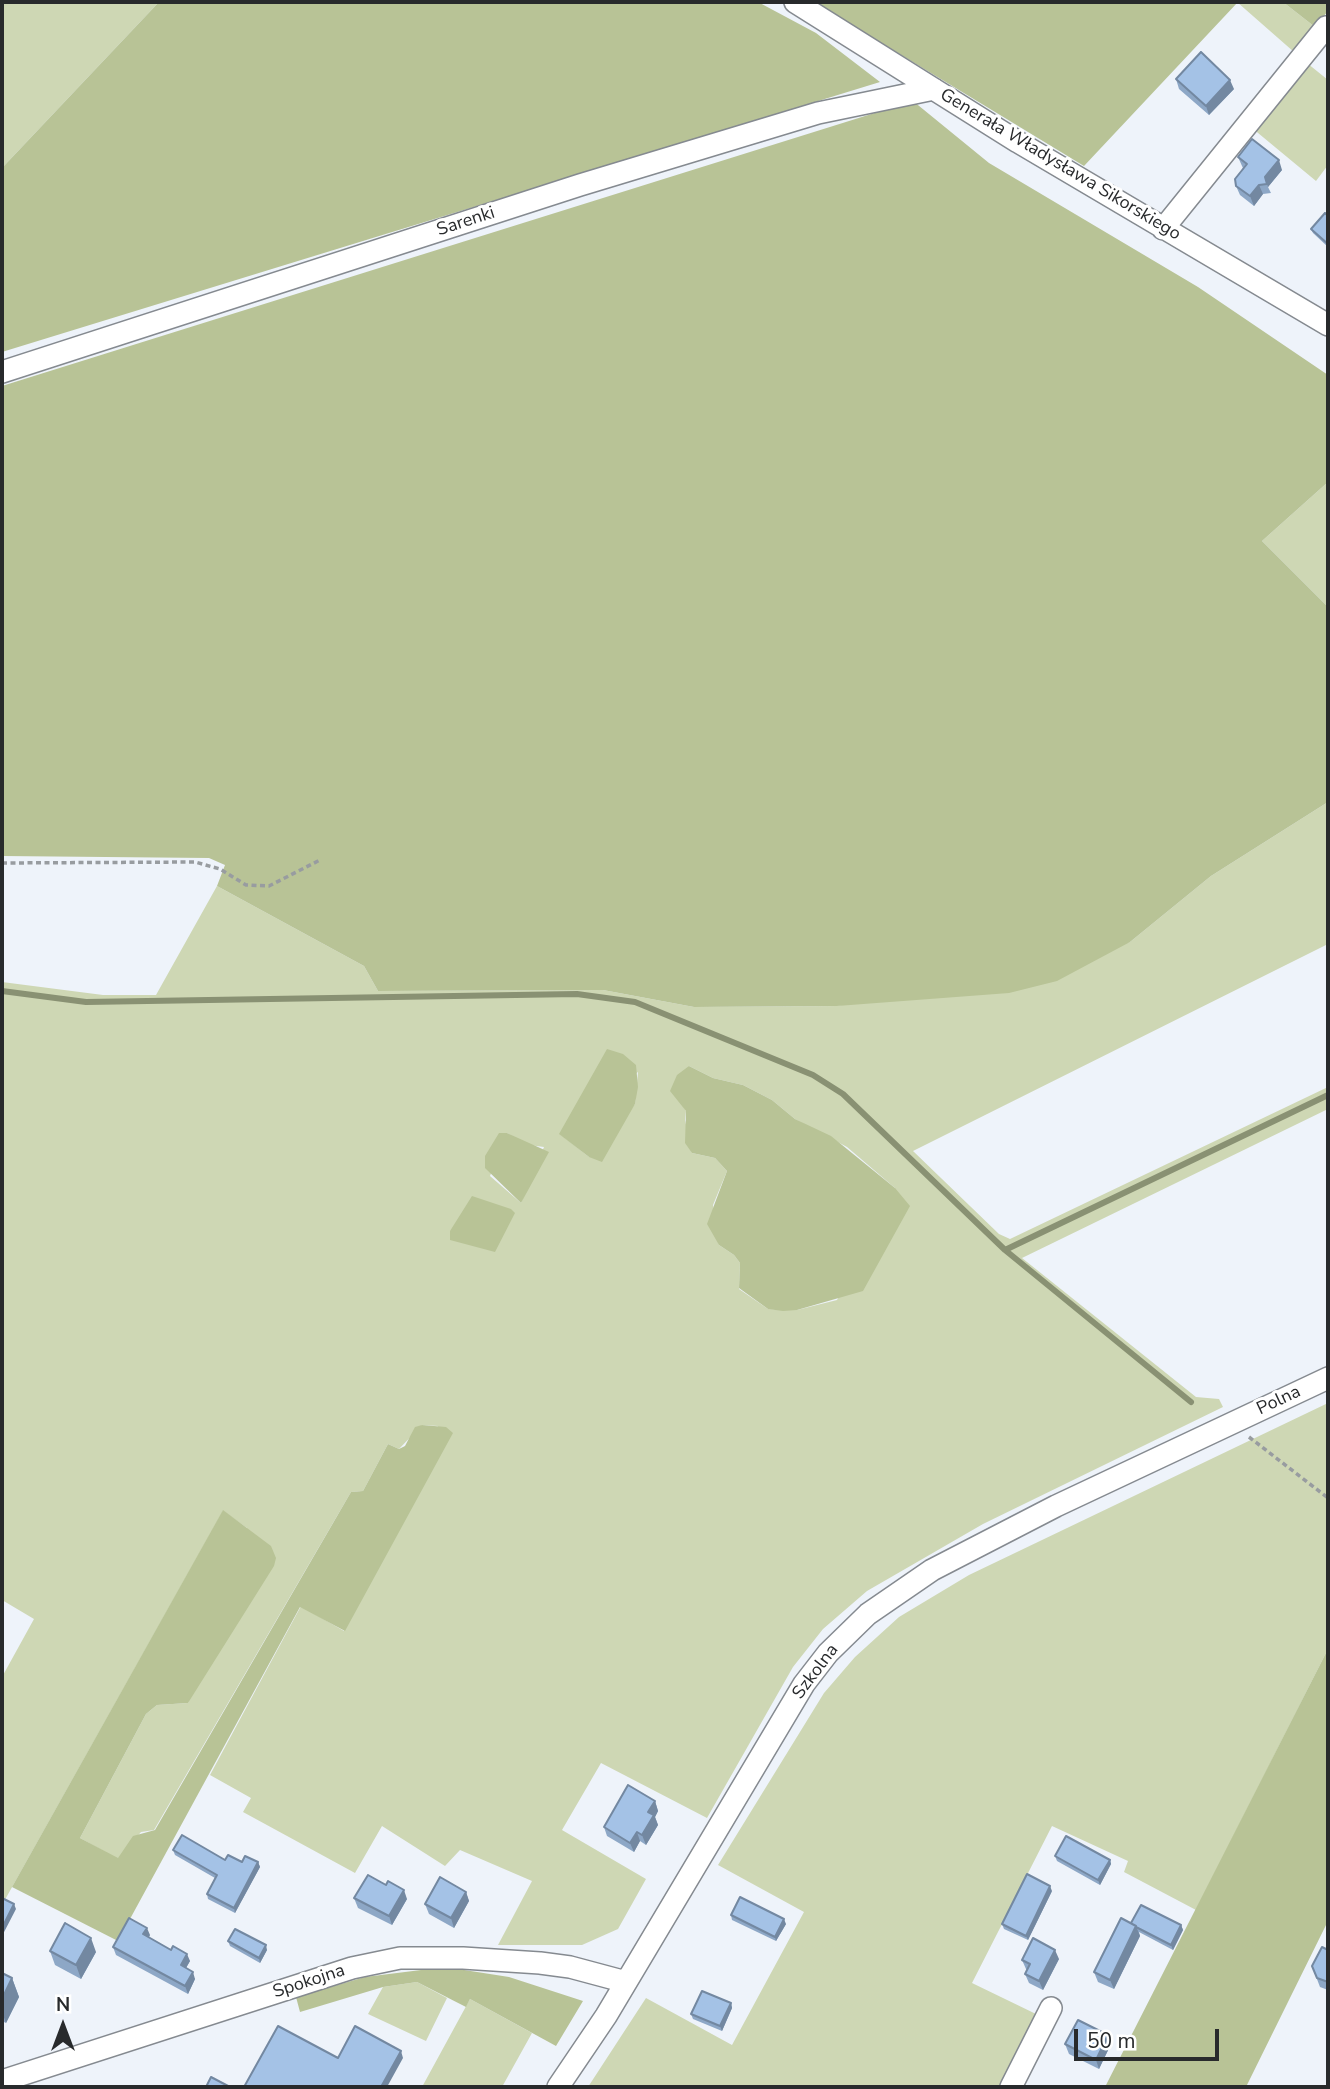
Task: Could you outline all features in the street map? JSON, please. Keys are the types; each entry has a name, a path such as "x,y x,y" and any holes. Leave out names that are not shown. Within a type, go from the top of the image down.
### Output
{"street":[{"name":"Generała Władysława Sikorskiego","path":"795,2 1163,229 1328,325"},
{"path":"1163,229 1326,27"},
{"name":"Sarenki","path":"2,372 646,164 818,113 934,89"},
{"name":"Polna","path":"1230,1424 1328,1378"},
{"name":"Szkolna","path":"558,2087 626,1982 804,1684 841,1639 881,1603 933,1570 1056,1506 1230,1424"},
{"name":"Spokojna","path":"2,2081 352,1968 389,1960 432,1957 527,1962 570,1967 626,1982"},
{"path":"1011,2087 1051,2008"}],"path":[{"path":"2,863 195,862 220,869 246,885 269,887 320,860"},
{"path":"1230,1424 1328,1498"}],"green space":[{"path":"2,2 159,2 2,168"},
{"path":"159,2 758,2 816,33 880,82 2,352 2,168"},
{"path":"814,2 1238,2 1084,166"},
{"path":"1237,2 1283,2 1315,27 1294,52"},
{"path":"1283,2 1328,2 1328,11 1315,27"},
{"path":"1307,63 1328,80 1328,165 1316,181 1252,128"},
{"path":"913,101 989,163 1198,287 1328,375 1328,482 1262,541 1328,607 1328,802 1211,876 1130,942 1057,981 1009,993 837,1006 694,1007 603,990 378,991 364,966 217,886 225,865 209,858 2,856 2,386"},
{"path":"1328,482 1328,607 1262,541"},
{"path":"1328,802 1328,944 913,1151 999,1234 1010,1239 1328,1087 1328,1109 1022,1258 1196,1397 1219,1399 1223,1407 983,1524 867,1591 823,1629 793,1667 707,1818 601,1763 562,1830 646,1879 618,1929 582,1945 498,1945 532,1881 460,1850 445,1866 382,1826 355,1873 243,1812 251,1798 210,1775 301,1606 344,1631 438,1426 422,1425 399,1449 388,1444 363,1491 351,1492 154,1830 141,1832 118,1859 80,1838 146,1714 157,1705 188,1703 247,1528 223,1511 2,1905 2,1677 34,1619 2,1600 2,982 103,995 156,995 217,886 364,966 378,991 603,990 694,1007 837,1006 1130,942 1211,876","holes":["689,1066 713,1078 743,1085 772,1100 795,1119 847,1147 895,1188 837,1300 797,1310 768,1309 739,1289 740,1263 734,1255 719,1245 713,1205 727,1171 715,1158 692,1153 685,1120 686,1111 681,1102","638,1072 635,1104 589,1157 560,1134","507,1133 529,1145 544,1147 521,1203 490,1176"]},
{"path":"607,1049 623,1054 636,1065 638,1087 635,1104 602,1162 589,1157 559,1134"},
{"path":"689,1066 713,1078 743,1085 772,1100 795,1119 831,1136 895,1188 910,1206 863,1291 797,1310 783,1311 768,1309 739,1288 740,1263 734,1255 719,1245 707,1224 727,1171 715,1158 692,1153 685,1143 686,1111 670,1091 677,1075"},
{"path":"499,1133 507,1133 549,1152 521,1203 485,1168 485,1156"},
{"path":"472,1196 511,1209 515,1213 495,1252 450,1240 450,1231"},
{"path":"1328,1403 1328,1649 1196,1910 1124,1872 1128,1861 1052,1826 972,1983 1036,2014 1001,2087 588,2087 646,1998 732,2045 804,1912 718,1865 824,1693 855,1657 899,1617 969,1575"},
{"path":"415,1427 446,1427 453,1433 345,1631 300,1607 118,1941 12,1887 223,1510 271,1546 276,1558 274,1566 188,1703 157,1705 146,1714 80,1838 118,1858 133,1836 155,1830 351,1492 363,1491 388,1444 399,1449 405,1446"},
{"path":"1328,1649 1328,1921 1246,2087 1105,2087"},
{"path":"445,1967 509,1977 583,2001 556,2046 470,1999 466,2007 417,1982 383,1987 300,2012 296,1997 365,1977"},
{"path":"417,1982 447,1998 426,2041 368,2014 383,1987"},
{"path":"470,1999 532,2033 502,2087 422,2087"}],"building":[{"path":"1201,52 1230,80 1206,106 1176,79"},
{"path":"1252,139 1279,160 1265,177 1267,184 1259,185 1250,196 1236,186 1235,179 1247,164 1238,157"},
{"path":"1325,213 1328,216 1328,244 1311,229"},
{"path":"628,1785 655,1801 648,1812 654,1815 642,1835 637,1832 630,1843 604,1827"},
{"path":"182,1835 225,1860 228,1855 242,1862 245,1856 258,1862 234,1908 207,1894 217,1875 173,1850"},
{"path":"1066,1836 1110,1860 1098,1880 1055,1856"},
{"path":"1027,1874 1050,1886 1026,1936 1002,1924"},
{"path":"368,1875 386,1885 388,1881 404,1890 389,1916 354,1898"},
{"path":"440,1877 466,1892 451,1918 425,1904"},
{"path":"740,1897 784,1919 775,1937 731,1915"},
{"path":"2,1898 14,1904 2,1928"},
{"path":"1141,1905 1181,1925 1171,1945 1131,1923"},
{"path":"129,1918 147,1928 143,1934 171,1950 173,1946 187,1954 181,1965 193,1972 185,1986 113,1947"},
{"path":"1121,1918 1136,1926 1110,1980 1094,1972"},
{"path":"65,1923 91,1938 76,1965 50,1951"},
{"path":"235,1929 266,1945 259,1958 228,1941"},
{"path":"1033,1938 1055,1950 1039,1981 1025,1974 1030,1964 1022,1960"},
{"path":"1322,1947 1328,1950 1328,1982 1317,1978 1312,1966"},
{"path":"2,1973 12,1978 2,1999"},
{"path":"702,1991 731,2003 720,2026 691,2014"},
{"path":"1078,2020 1108,2035 1096,2060 1065,2044"},
{"path":"278,2026 338,2058 355,2026 401,2051 381,2087 244,2087"},
{"path":"211,2077 230,2087 206,2087"}],"waterway":[{"path":"2,991 86,1002 577,994 635,1002 813,1075 843,1094 1005,1250 1191,1402"},
{"path":"1005,1250 1328,1095"}]}
